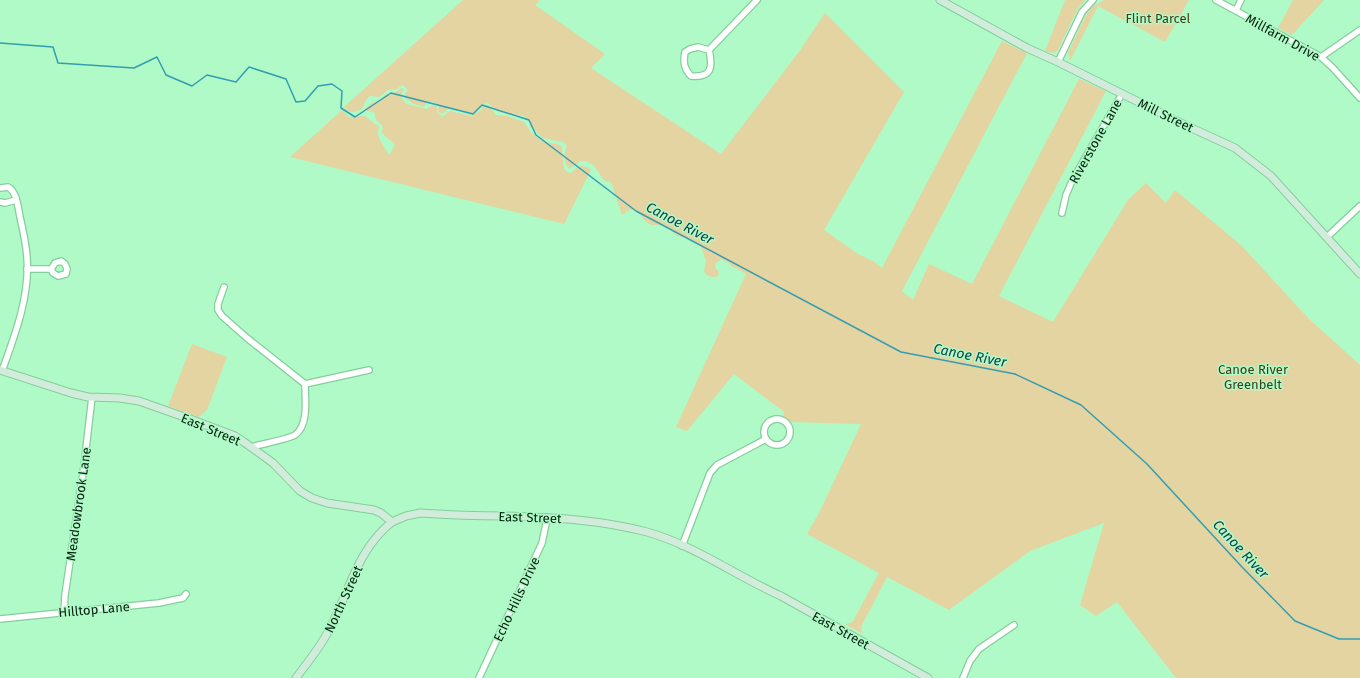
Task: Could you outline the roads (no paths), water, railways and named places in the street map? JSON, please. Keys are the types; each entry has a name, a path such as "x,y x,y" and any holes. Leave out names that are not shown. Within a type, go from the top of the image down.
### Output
{"street":[{"path":"709,50 757,0"},
{"name":"Mill Street","path":"941,0 959,9 1006,38 1235,148 1271,176 1360,274"},
{"path":"1058,62 1082,12 1093,0"},
{"name":"Millfarm Drive","path":"1216,0 1321,57 1360,98"},
{"path":"1236,10 1241,0"},
{"path":"1321,57 1360,30"},
{"path":"698,47 709,50 712,63 710,69 704,74 691,76 686,71 685,52 698,47"},
{"name":"Riverstone Lane","path":"1062,213 1066,195 1072,181 1122,94"},
{"path":"0,188 4,186 11,189 16,200 27,257 26,291 22,308 1,371"},
{"path":"0,202 16,200"},
{"path":"1327,237 1360,206"},
{"path":"27,269 52,269"},
{"path":"224,287 218,304 218,310 222,316 305,384"},
{"path":"305,384 369,370"},
{"name":"East Street","path":"1,371 71,394 129,400 159,407 235,436 273,463 293,484 307,495 327,503 374,510 381,513 392,522 406,516 420,514 572,518 608,523 647,532 682,546 758,586 781,596 928,678"},
{"path":"252,447 288,438 295,435 300,430 303,424 305,384"},
{"name":"Meadowbrook Lane","path":"64,612 65,595 84,466 92,397"},
{"path":"771,421 783,421 788,426 790,434 788,439 782,444 773,444 766,439 764,431 771,421"},
{"path":"682,546 710,473 717,466 766,439"},
{"name":"Echo Hills Drive","path":"479,678 542,543 546,517"},
{"name":"North Street","path":"296,678 312,658 328,633 341,600 370,545 381,530 392,522"},
{"name":"Hilltop Lane","path":"0,619 159,602 183,598 186,594"},
{"path":"963,678 970,661 979,649 1014,625"}],"waterway":[{"name":"Canoe River","path":"0,43 53,47 58,63 134,68 157,57 166,75 192,86 207,75 236,82 249,67 286,79 296,102 305,101 318,86 332,84 342,91 341,108 355,117 391,93 473,114 482,105 529,120 536,135 636,211 901,352 1015,374 1081,405 1147,464 1242,567 1295,621 1339,639 1360,639"}],"park label":[{"name":"Flint Parcel","path":"1158,18"},
{"name":"Canoe River Greenbelt","path":"1253,376"}]}
